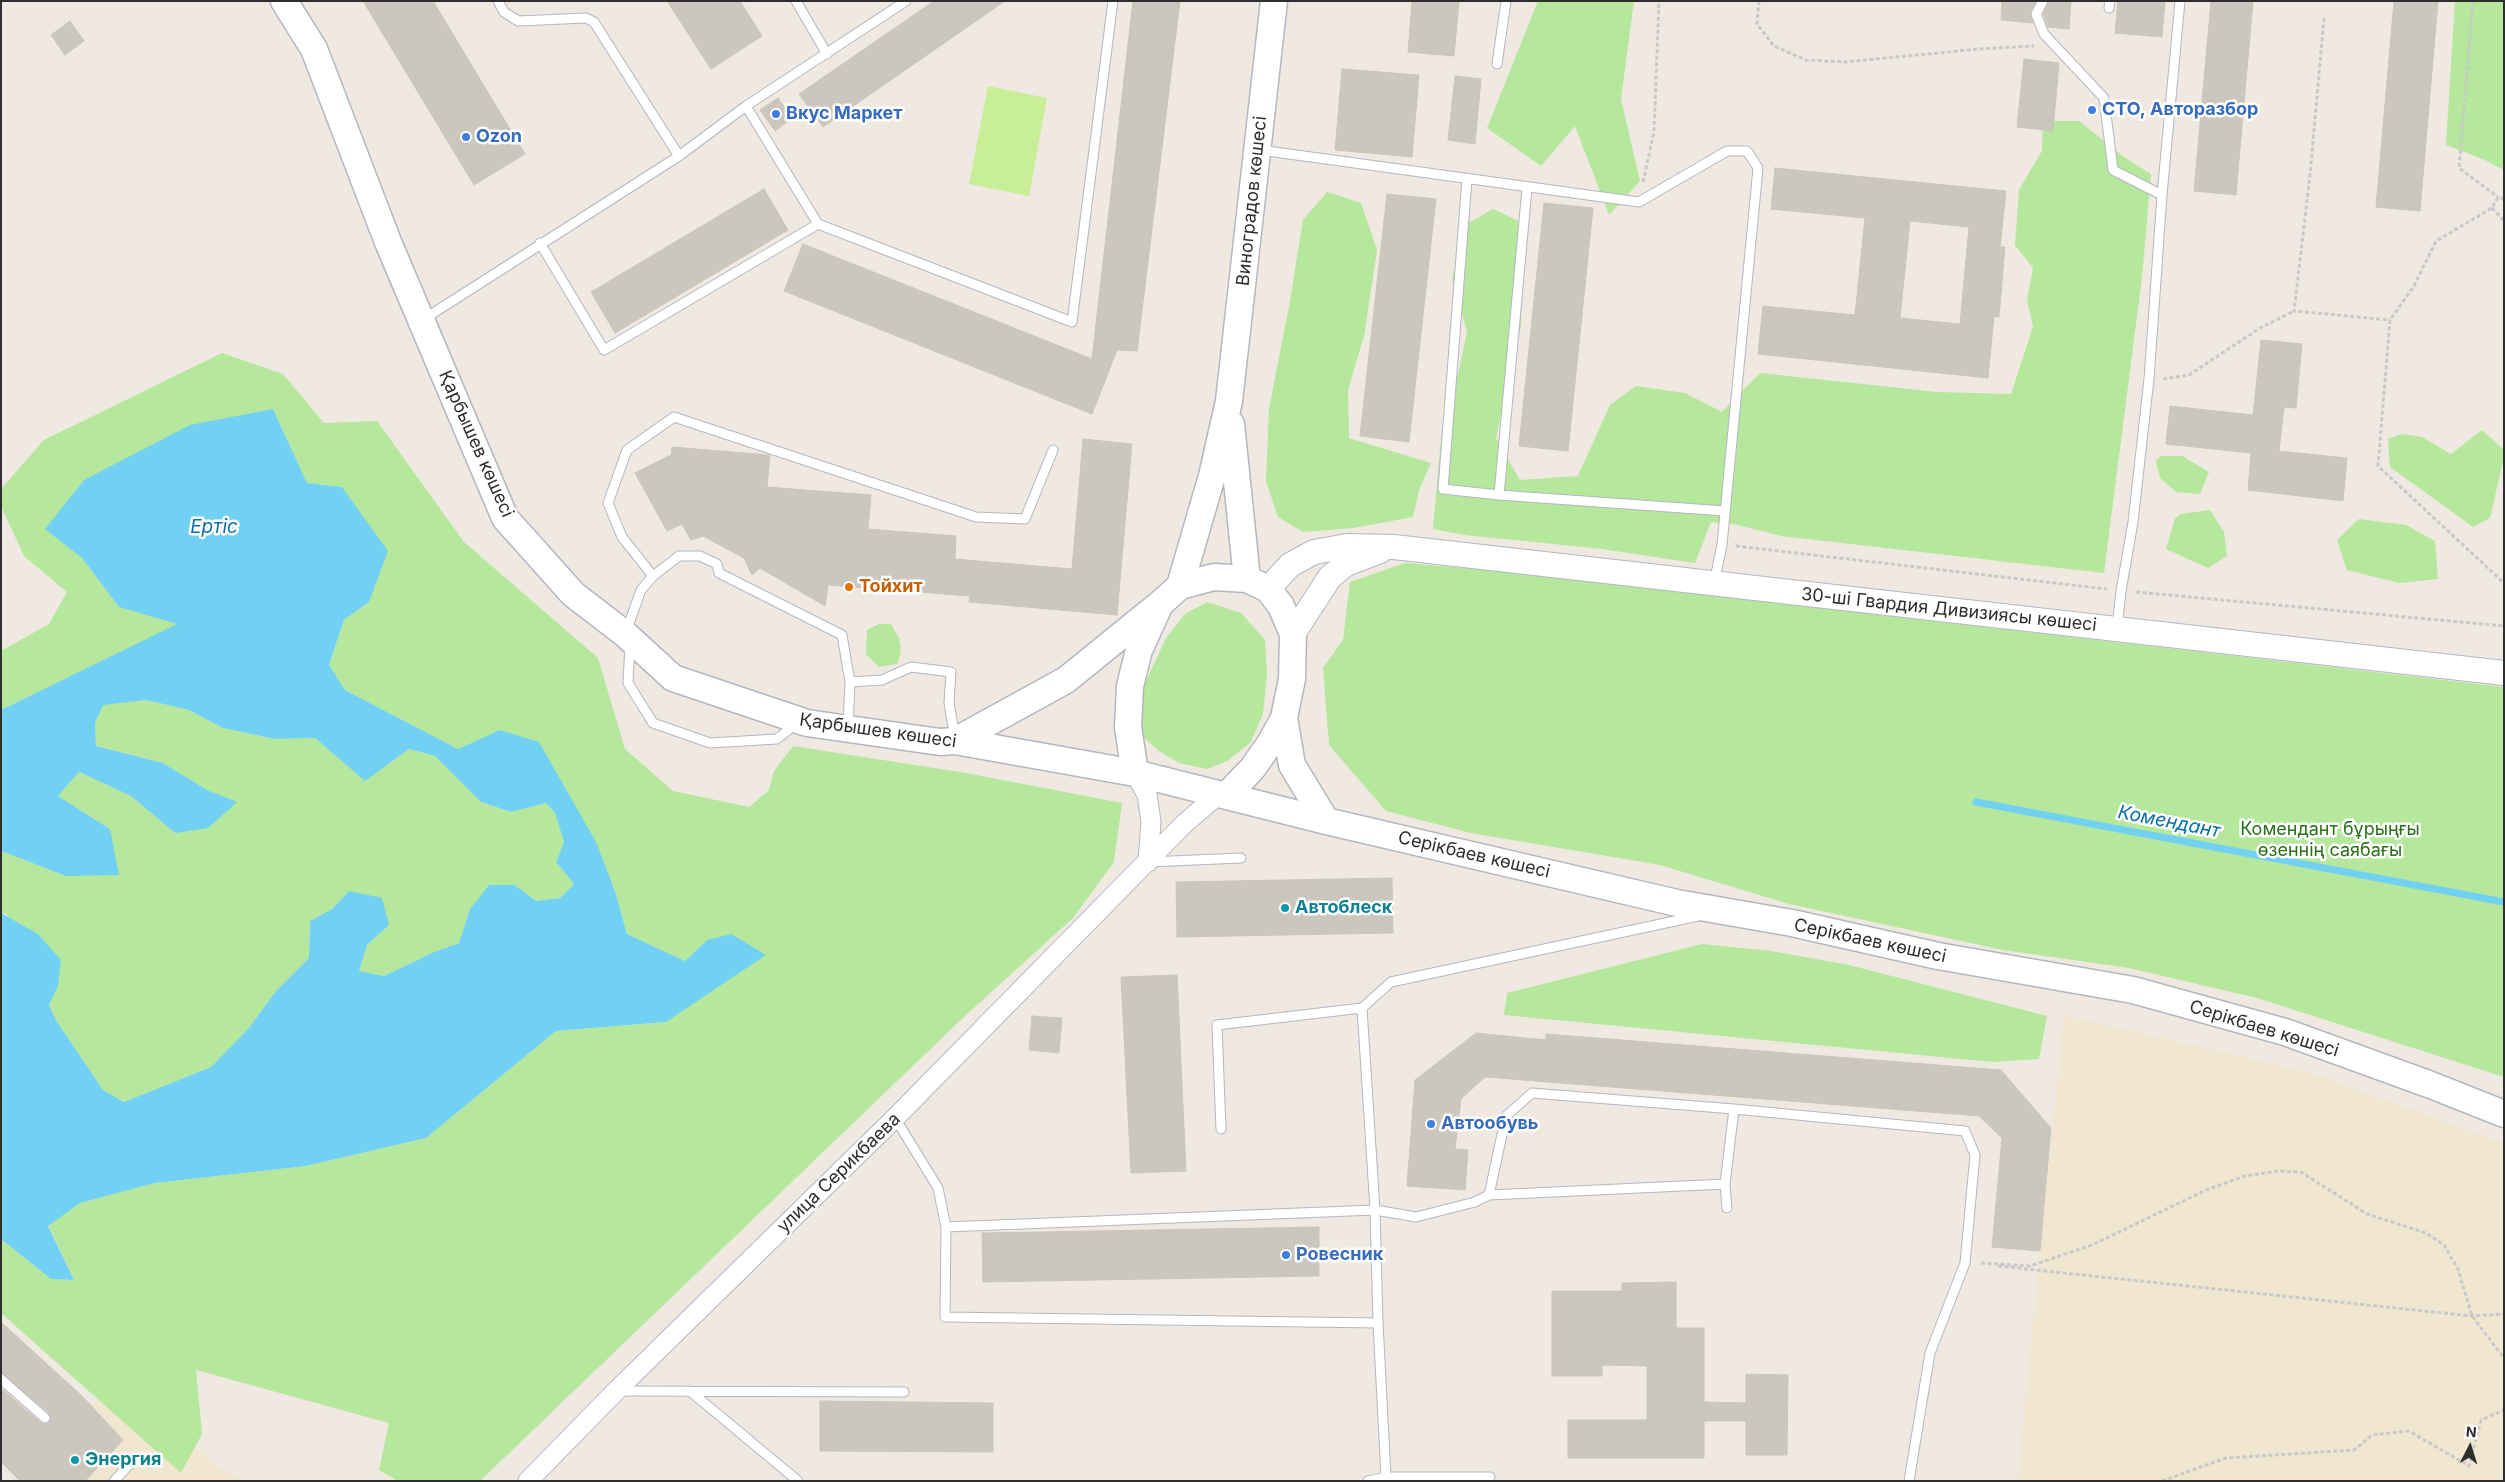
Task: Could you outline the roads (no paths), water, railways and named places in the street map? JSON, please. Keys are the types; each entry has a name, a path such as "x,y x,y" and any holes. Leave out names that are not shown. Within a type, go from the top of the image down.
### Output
{"main road":[{"name":"Қарбышев көшесі","path":"284,1 314,49 388,242 423,320 505,518 573,594 628,637 673,678 800,721 940,742 955,742 1135,773 1223,794"},
{"name":"Виноградов көшесі","path":"1229,401 1274,1"},
{"path":"1229,401 1257,584"},
{"path":"1180,586 1212,476 1229,401"},
{"path":"955,742 1066,680 1180,586 1214,577 1257,584 1281,606 1292,634 1292,679 1284,718 1271,742 1252,769 1223,794"},
{"path":"1135,773 1128,727 1130,686 1139,650 1160,604"},
{"path":"1284,718 1292,765 1326,821"},
{"name":"Серікбаев көшесі","path":"1223,794 1326,821 1677,903 1792,924 1938,956 2133,990 2285,1032 2431,1085 2504,1114"}],"street":[{"name":"30-ші Гвардия Дивизиясы көшесі","path":"1257,584 1314,552 1347,546 1394,547 2504,674"},
{"path":"1292,634 1330,577 1346,564 1394,547"},
{"path":"1135,773 1147,795 1150,814 1151,832 1148,862"},
{"name":"улица Серикбаева","path":"528,1481 616,1391 895,1118 1184,824 1223,794"}],"lane":[{"path":"498,1 504,12 518,21 586,18 594,22 678,156"},
{"path":"796,1 828,54"},
{"path":"423,320 540,242 678,156 746,106 828,54 906,1"},
{"path":"746,106 818,224 1072,322 1113,1"},
{"path":"1497,64 1506,1"},
{"path":"2043,1 2036,14 2044,34 2104,98 2113,170 2162,194"},
{"path":"2117,629 2121,591 2133,522 2149,379 2162,194 2180,1"},
{"path":"1258,150 1639,202 1727,151 1747,150 1758,168 1722,545 1714,583"},
{"path":"1467,179 1443,489 1499,495 1724,511"},
{"path":"1499,495 1527,188"},
{"path":"540,242 604,350 818,224"},
{"path":"653,576 622,537 608,503 627,450 674,417 976,517 1026,519 1053,450"},
{"path":"800,721 777,739 710,743 653,723 628,683 628,637 641,590 653,576 679,556 700,556 717,564 719,573 842,636 850,682 848,729"},
{"path":"850,682 882,680 911,667 951,672 949,703 955,742"},
{"path":"1148,862 1241,858"},
{"path":"1221,1129 1217,1025 1362,1008 1391,982 1722,911"},
{"path":"1362,1008 1375,1210 1378,1323 1386,1477"},
{"path":"1489,1194 1506,1116 1532,1092 1964,1131 1974,1155 1965,1262 1930,1352 1909,1481"},
{"path":"1727,1208 1726,1184 1734,1109"},
{"path":"895,1118 938,1188 946,1227 945,1316 1378,1323"},
{"path":"946,1227 1375,1210 1416,1217 1475,1202 1489,1194 1726,1184"},
{"path":"1,1378 45,1418"},
{"path":"616,1391 904,1392"},
{"path":"690,1391 798,1481"},
{"path":"114,1481 130,1464"},
{"path":"1368,1481 1386,1477 1490,1477"}],"water":[{"name":"Ертіс","path":"273,409 307,483 342,487 388,551 369,602 344,620 329,665 345,690 458,749 500,730 539,742 596,842 615,891 627,934 685,961 707,940 731,934 766,955 666,1022 556,1031 426,1138 306,1166 155,1183 80,1203 48,1226 74,1280 51,1279 1,1239 1,913 38,934 61,960 58,986 49,1005 56,1020 103,1090 124,1102 211,1067 248,1029 276,991 309,958 310,921 332,909 349,891 382,898 389,925 367,945 359,971 384,976 434,952 459,943 470,909 489,885 515,885 536,901 560,898 574,884 556,862 564,842 555,813 546,803 511,812 481,802 435,756 409,749 365,781 315,738 275,739 223,728 189,710 146,700 103,705 95,723 96,746 163,763 207,790 237,802 208,828 175,833 131,796 79,772 58,796 110,829 119,875 66,876 1,851 1,710 177,624 119,607 82,558 45,529 84,480 190,425"}],"waterway":[{"name":"Комендант","path":"1976,802 2504,902"}],"place":[{"name":"СТО, Авторазбор","path":"2092,110"},
{"name":"Вкус Маркет","path":"776,114"},
{"name":"Ozon","path":"466,137"},
{"name":"Тойхит","path":"849,587"},
{"name":"Автоблеск","path":"1285,908"},
{"name":"Автообувь","path":"1431,1124"},
{"name":"Ровесник","path":"1286,1255"},
{"name":"Энергия","path":"75,1460"}],"park label":[{"name":"Комендант бұрыңғы өзеннің саябағы","path":"2330,840"}]}
